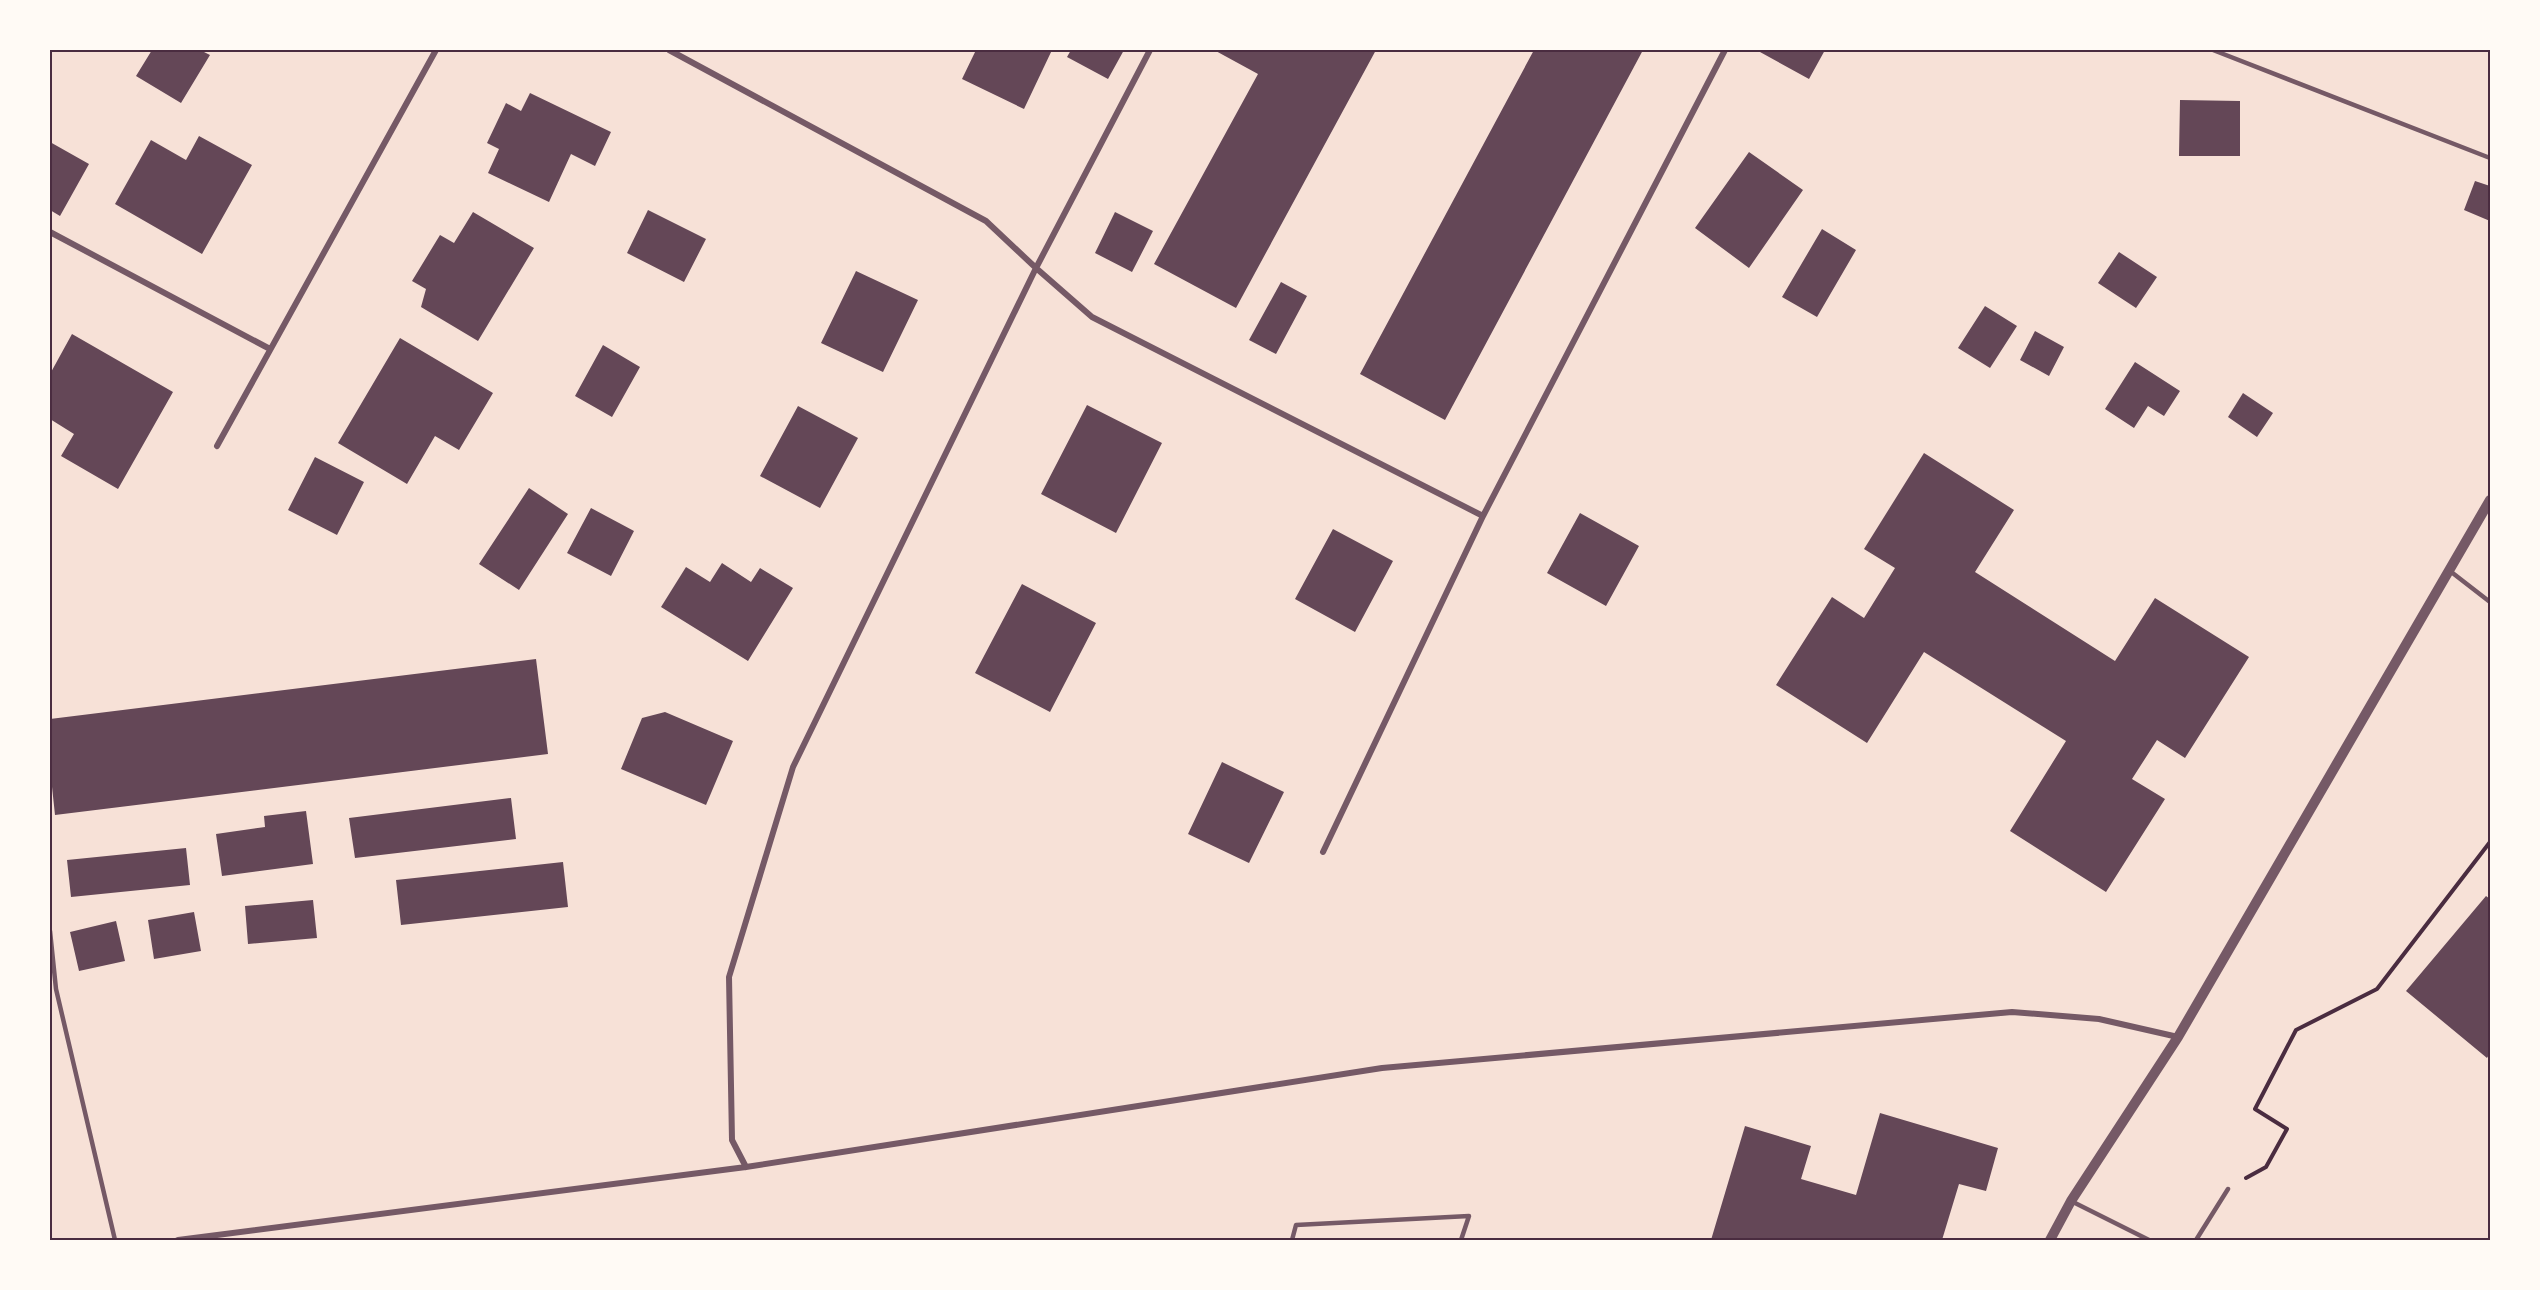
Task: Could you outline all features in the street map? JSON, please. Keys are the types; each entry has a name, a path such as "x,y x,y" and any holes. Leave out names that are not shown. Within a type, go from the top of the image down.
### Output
{"street":[{"path":"217,446 436,50"},
{"path":"669,50 986,221 1092,317 1483,516"},
{"path":"746,1167 732,1140 729,977 793,767 1036,268 1150,50"},
{"path":"1323,852 1483,516 1725,50"},
{"path":"50,232 270,350"},
{"path":"2050,1240 2071,1201 2178,1037 2490,500"},
{"path":"178,1240 746,1167 1382,1068 2012,1012 2099,1019 2178,1037"}],"lane":[{"path":"2213,50 2490,158"},
{"path":"2448,570 2490,602"},
{"path":"50,931 56,989 115,1240"},
{"path":"2196,1240 2228,1189"},
{"path":"2071,1201 2149,1240"},
{"path":"1292,1240 1296,1225 1469,1216 1461,1240"}],"path":[{"path":"2266,1167 2287,1129 2255,1109 2296,1030 2377,989 2490,842"}],"building":[{"path":"152,50 200,50 210,55 181,103 136,76"},
{"path":"976,50 1052,50 1024,109 962,79"},
{"path":"1071,50 1124,50 1108,79 1067,57"},
{"path":"1214,50 1376,50 1236,308 1154,264 1258,74"},
{"path":"1534,50 1643,50 1445,420 1360,374"},
{"path":"1761,50 1825,50 1809,79 1760,52"},
{"path":"530,93 611,132 595,166 571,154 549,202 488,173 499,149 487,143 506,103 521,111"},
{"path":"2180,100 2240,101 2240,156 2179,156"},
{"path":"199,136 252,165 202,254 115,204 151,140 186,160"},
{"path":"50,142 89,164 60,216 50,210"},
{"path":"1749,152 1803,190 1749,268 1695,228"},
{"path":"2475,181 2490,186 2490,221 2464,210"},
{"path":"648,210 706,239 684,282 627,253"},
{"path":"473,212 534,248 478,341 421,307 426,289 412,281 440,235 454,243"},
{"path":"1115,212 1153,231 1132,272 1095,253"},
{"path":"1822,229 1856,250 1817,317 1782,297"},
{"path":"2119,252 2157,277 2136,308 2098,283"},
{"path":"856,271 918,300 883,372 821,343"},
{"path":"1281,282 1307,296 1276,354 1249,340"},
{"path":"1985,306 2017,326 1990,368 1958,348"},
{"path":"2035,331 2064,347 2049,376 2020,360"},
{"path":"72,334 173,392 118,489 61,456 74,434 50,419 50,374"},
{"path":"400,338 493,393 459,450 435,436 407,484 338,443"},
{"path":"603,345 640,367 612,417 575,396"},
{"path":"2135,362 2180,391 2164,416 2148,406 2134,428 2105,409"},
{"path":"2243,393 2273,413 2257,437 2228,417"},
{"path":"1087,405 1162,443 1116,533 1041,494"},
{"path":"798,406 858,438 820,508 760,476"},
{"path":"1924,453 2014,510 1975,572 2115,661 2155,598 2249,657 2185,758 2157,740 2132,779 2165,799 2106,892 2010,831 2066,741 1924,652 1867,743 1776,685 1832,597 1864,618 1895,568 1864,549"},
{"path":"315,457 364,482 337,535 288,510"},
{"path":"529,488 568,514 519,590 479,564"},
{"path":"591,508 634,531 611,576 567,553"},
{"path":"1580,513 1639,546 1606,606 1547,573"},
{"path":"1333,529 1393,561 1355,632 1295,599"},
{"path":"722,563 751,582 760,568 793,588 748,661 661,607 686,567 710,582"},
{"path":"1022,584 1096,623 1050,712 975,673"},
{"path":"536,659 548,754 55,815 50,768 50,719"},
{"path":"665,712 733,741 706,805 621,769 642,718"},
{"path":"1222,762 1284,792 1249,863 1188,834"},
{"path":"511,798 516,839 355,858 349,818"},
{"path":"306,811 313,864 222,876 216,834 265,827 264,816"},
{"path":"186,848 190,885 71,897 67,860"},
{"path":"563,862 568,907 401,925 396,880"},
{"path":"2486,896 2490,899 2490,1053 2487,1058 2406,991"},
{"path":"313,900 317,938 248,944 245,906"},
{"path":"194,912 201,951 154,959 148,920"},
{"path":"116,921 125,961 79,971 70,932"},
{"path":"1880,1113 1998,1148 1986,1191 1959,1184 1942,1240 1711,1240 1745,1126 1811,1146 1801,1179 1856,1195"}]}
